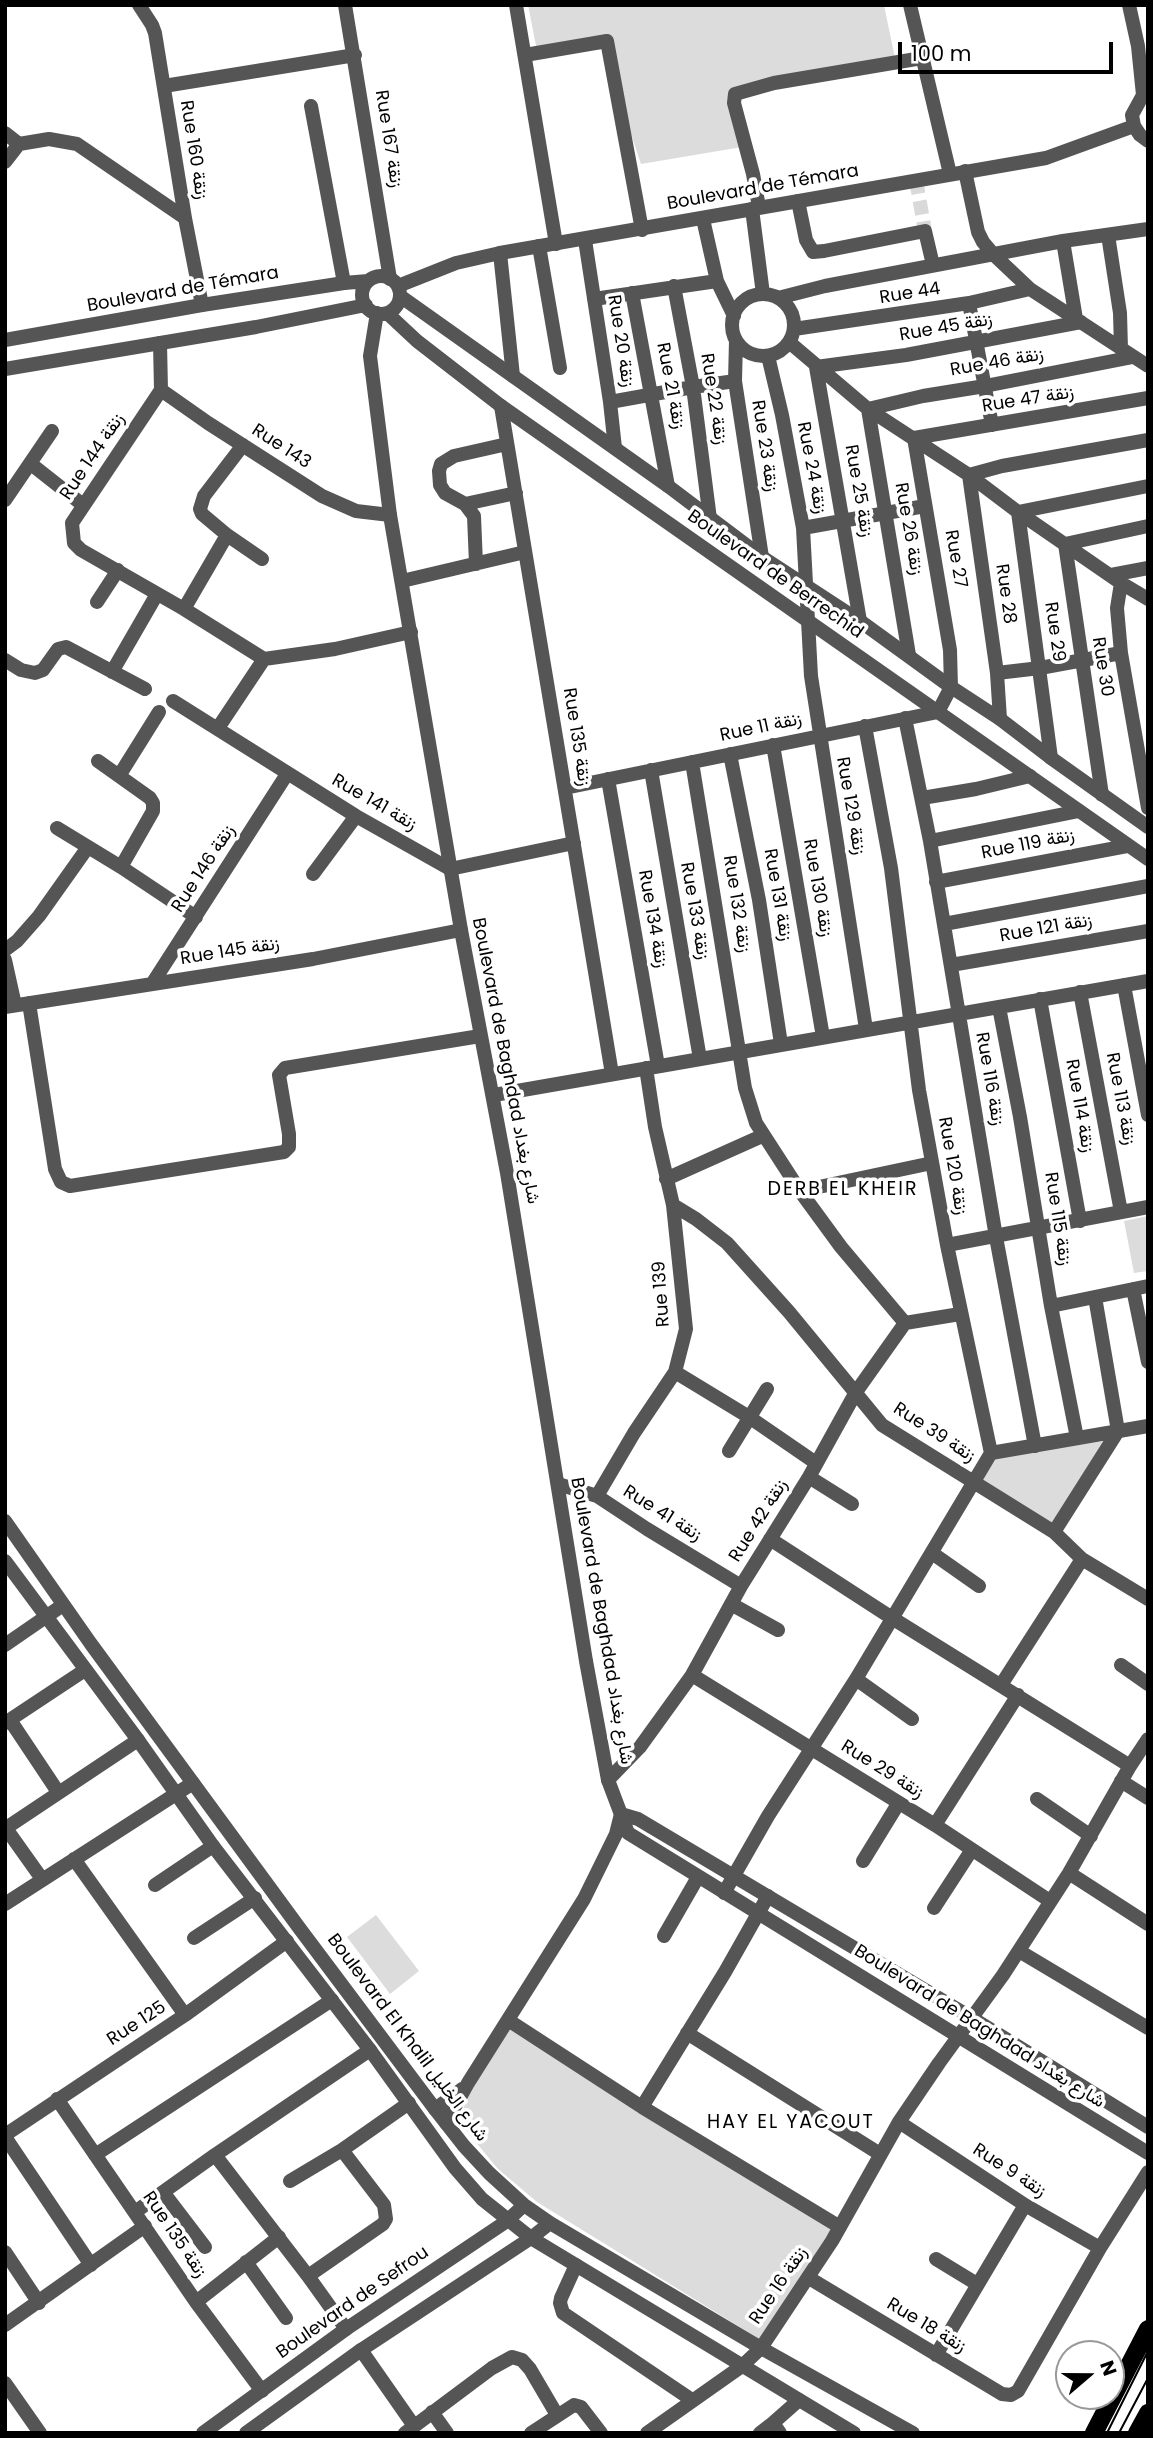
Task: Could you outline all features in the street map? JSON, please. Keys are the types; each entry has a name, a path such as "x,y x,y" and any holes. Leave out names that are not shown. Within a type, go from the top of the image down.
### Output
{"main road":[{"path":"1094,2433 1148,2329"},
{"path":"1138,2433 1148,2413"}],"street":[{"name":"Rue 160 زنقة","path":"139,5 155,33 202,305"},
{"name":"Rue 167 زنقة","path":"345,5 396,287"},
{"path":"516,5 556,244"},
{"path":"910,5 950,174"},
{"path":"1129,5 1145,93 1134,108 1134,126 1148,141"},
{"path":"525,55 607,41 642,230"},
{"path":"164,86 355,55"},
{"path":"763,294 753,174 734,103 735,95 774,83 922,58"},
{"path":"311,106 344,283"},
{"name":"Boulevard de Témara","path":"396,287 456,263 500,253 1046,158 1134,126"},
{"path":"5,134 19,144"},
{"path":"5,162 19,144 49,139 77,144 185,218"},
{"path":"965,171 978,232 994,255 1030,289 1148,366"},
{"path":"798,201 806,240 813,251 925,232 933,265"},
{"path":"703,219 717,281 734,316"},
{"path":"792,336 780,352 768,356 751,354 736,340 732,326 734,316 743,302 752,296 763,294 778,298 933,265 1063,241 1148,229"},
{"path":"1108,235 1127,353"},
{"name":"Rue 20 زنقة","path":"584,240 615,448"},
{"path":"1063,241 1078,320"},
{"path":"540,246 559,369"},
{"path":"500,253 513,376"},
{"path":"5,369 160,342 377,310 396,306 396,287 380,276 368,281 363,294 377,310"},
{"name":"Boulevard de Témara","path":"5,340 202,305 368,281"},
{"path":"594,299 717,281"},
{"name":"Rue 22 زنقة","path":"674,286 693,387 710,519"},
{"name":"Boulevard de Berrechid","path":"396,287 710,519 909,655 1148,827"},
{"name":"Rue 44","path":"792,336 1030,289"},
{"name":"Rue 21 زنقة","path":"632,293 668,486"},
{"path":"778,298 790,309 792,336 817,367 868,409 1148,599"},
{"path":"969,303 992,425"},
{"name":"Boulevard de Berrechid","path":"377,310 501,406 1148,859"},
{"name":"Boulevard de Baghdad شارع بغداد","path":"377,310 370,356 390,514 450,869 480,1036 494,1095 608,1780 628,1833 1148,2153"},
{"name":"Rue 45 زنقة","path":"817,367 906,355 1078,320"},
{"name":"Rue 23 زنقة","path":"736,340 735,381 762,556"},
{"path":"160,342 161,390"},
{"name":"Rue 46 زنقة","path":"868,409 923,396 985,386 1127,353"},
{"name":"Rue 24 زنقة","path":"768,356 803,528 808,587"},
{"name":"Rue 25 زنقة","path":"817,367 860,621"},
{"path":"610,402 735,381"},
{"name":"Rue 143","path":"161,390 343,507 369,513 390,514"},
{"name":"Rue 144 زنقة","path":"161,390 72,523 74,543 81,550 264,659"},
{"name":"Rue 47 زنقة","path":"914,438 1148,398"},
{"name":"Rue 135 زنقة","path":"501,406 612,1074"},
{"name":"Rue 26 زنقة","path":"868,409 909,655"},
{"path":"5,500 52,432"},
{"name":"Rue 27","path":"914,438 945,619 951,687"},
{"path":"969,475 1002,466 1148,440"},
{"path":"476,564 474,516 465,504 445,493 440,485 441,464 462,453 508,444"},
{"path":"243,445 200,505 202,514 262,559"},
{"path":"31,464 83,505"},
{"name":"Rue 28","path":"969,475 997,673 1000,719"},
{"path":"1018,512 1148,486"},
{"path":"465,504 516,493"},
{"path":"803,528 925,506"},
{"name":"Rue 29","path":"1018,512 1051,758"},
{"path":"1065,544 1148,526"},
{"path":"184,609 227,535"},
{"name":"Rue 30","path":"1065,544 1101,795"},
{"path":"402,581 525,552"},
{"path":"1116,579 1148,568"},
{"path":"97,602 118,570"},
{"path":"1116,579 1121,653 1148,808"},
{"name":"Rue 129 زنقة","path":"808,587 811,676 866,1029"},
{"path":"112,672 157,594"},
{"path":"218,728 264,659 335,649 411,632"},
{"path":"5,660 21,670 35,673 43,670 61,647 69,647 145,689"},
{"path":"997,673 1121,653"},
{"path":"938,712 951,687"},
{"name":"Rue 141 زنقة","path":"173,701 356,816 450,869"},
{"path":"119,776 159,712"},
{"name":"Rue 11 زنقة","path":"565,788 938,712"},
{"name":"Rue 116 زنقة","path":"905,718 930,841 957,1014 1035,1446"},
{"name":"Rue 120 زنقة","path":"865,726 891,867 918,1079 932,1163 960,1314 991,1453"},
{"name":"Rue 130 زنقة","path":"773,745 823,1037"},
{"name":"Rue 131 زنقة","path":"730,754 759,900 781,1044"},
{"path":"98,761 150,798 154,807 121,867"},
{"name":"Rue 132 زنقة","path":"692,762 745,1088 756,1123 762,1136 841,1247 905,1323"},
{"name":"Rue 133 زنقة","path":"651,770 700,1059"},
{"name":"Rue 146 زنقة","path":"152,984 197,918 287,774"},
{"path":"922,798 1030,776"},
{"name":"Rue 134 زنقة","path":"608,779 652,1067"},
{"path":"930,841 1079,811"},
{"path":"313,874 356,816"},
{"path":"57,828 197,918"},
{"path":"450,869 574,843"},
{"name":"Rue 119 زنقة","path":"936,882 1127,846"},
{"path":"5,950 18,940 39,916 88,847"},
{"path":"944,924 1148,886"},
{"name":"Rue 145 زنقة","path":"16,1005 313,959 461,930"},
{"name":"Rue 121 زنقة","path":"951,965 1148,931"},
{"path":"5,960 55,1169 61,1182 70,1186 284,1152 289,1147 289,1134 279,1075 285,1068 480,1036"},
{"path":"494,1095 1148,981"},
{"path":"1124,985 1148,1115"},
{"name":"Rue 113 زنقة","path":"1080,992 1121,1212"},
{"name":"Rue 114 زنقة","path":"1040,999 1080,1221"},
{"name":"Rue 115 زنقة","path":"999,1007 1077,1438"},
{"name":"Rue 139","path":"597,1496 634,1433 675,1372 686,1318 673,1205 655,1127 652,1067"},
{"path":"666,1179 762,1136"},
{"path":"800,1191 932,1163"},
{"name":"Rue 39 زنقة","path":"673,1205 727,1243 789,1312 882,1425 1054,1532 1082,1559 1148,1600"},
{"path":"947,1245 1148,1207"},
{"path":"1051,1306 1141,1287 1148,1362"},
{"path":"1054,1532 1118,1431 1095,1297"},
{"path":"905,1323 960,1314"},
{"name":"Rue 42 زنقة","path":"608,1780 640,1747 692,1675 741,1586 810,1477 856,1392 905,1323"},
{"path":"675,1372 749,1417 816,1463"},
{"path":"729,1451 767,1389"},
{"path":"724,1893 768,1816 813,1749 991,1453 1148,1426"},
{"path":"810,1477 852,1504"},
{"name":"Rue 41 زنقة","path":"558,1484 597,1496 741,1586"},
{"name":"Boulevard El Khalil شارع الخليل","path":"5,1521 192,1783 464,2146 524,2205 550,2223 761,2348 912,2433"},
{"path":"770,1539 1129,1766"},
{"path":"932,1553 979,1586"},
{"path":"1002,1685 1082,1559"},
{"name":"Boulevard El Khalil شارع الخليل","path":"7,1566 138,1740 213,1846 370,2050 455,2168 482,2199 506,2221 531,2238 854,2433"},
{"path":"731,1604 778,1630"},
{"path":"5,1645 63,1605"},
{"path":"1121,1665 1148,1684"},
{"path":"58,1792 8,1721 85,1670"},
{"name":"Rue 29 زنقة","path":"692,1675 935,1825 1050,1901"},
{"path":"856,1679 912,1718"},
{"path":"935,1825 1018,1695"},
{"path":"1148,1739 1129,1766 1091,1836 1019,1951 1148,2028"},
{"path":"42,1879 6,1828 138,1740"},
{"path":"1121,1781 1148,1798"},
{"path":"5,1904 192,1783"},
{"path":"1037,1799 1091,1836"},
{"path":"863,1861 898,1804"},
{"path":"446,2123 468,2083 584,1899 615,1834 621,1815"},
{"name":"Boulevard de Baghdad شارع بغداد","path":"621,1815 638,1819 735,1876 1148,2127"},
{"path":"155,1885 213,1846"},
{"path":"934,1908 971,1851"},
{"path":"74,1860 185,2015"},
{"path":"1069,1873 1148,1924"},
{"path":"664,1936 698,1877"},
{"path":"642,2107 768,1896"},
{"path":"194,1938 255,1898"},
{"name":"Rue 125","path":"5,2136 185,2015 287,1941"},
{"name":"Rue 16 زنقة","path":"647,2433 742,2366 761,2348 809,2278 899,2122 1019,1951"},
{"path":"95,2155 332,2000"},
{"path":"508,2020 642,2107 840,2227"},
{"path":"687,2033 880,2154"},
{"path":"135,2212 370,2050"},
{"path":"435,2109 468,2083"},
{"name":"Rue 135 زنقة","path":"57,2099 196,2302 262,2391"},
{"path":"290,2181 342,2150 409,2103"},
{"name":"Rue 9 زنقة","path":"899,2122 1025,2205 1100,2248"},
{"path":"5,2136 91,2265"},
{"path":"308,2276 383,2224 387,2213 384,2205 342,2150"},
{"path":"215,2155 346,2329"},
{"path":"1100,2248 1148,2172"},
{"path":"163,2192 205,2247"},
{"name":"Boulevard de Sefrou","path":"210,2431 346,2329 506,2221 524,2205"},
{"path":"936,2355 1025,2205"},
{"path":"246,2433 361,2350 550,2223"},
{"path":"5,2325 145,2226"},
{"path":"196,2302 279,2237"},
{"name":"Rue 18 زنقة","path":"809,2278 1002,2394 1014,2394 1100,2248"},
{"path":"5,2252 39,2303"},
{"path":"936,2259 977,2284"},
{"path":"246,2262 286,2318"},
{"path":"576,2264 561,2298 563,2313 692,2400"},
{"path":"361,2350 410,2429 492,2368 512,2357 522,2360 530,2369 557,2415"},
{"path":"5,2383 40,2433"},
{"path":"760,2433 776,2428 799,2400"},
{"path":"531,2433 574,2405 581,2407 601,2433"},
{"path":"432,2412 447,2433"}],"shaded area":[{"path":"528,5 884,5 895,58 731,95 742,147 641,164 603,49 538,56"},
{"path":"1148,1216 1148,1271 1134,1273 1124,1221"},
{"path":"1105,1441 1052,1527 980,1482 997,1457"},
{"path":"376,1915 419,1971 390,1994 347,1937"},
{"path":"508,2022 838,2229 764,2342 537,2202 498,2169 460,2123 470,2083"}],"tunnel":[{"path":"916,180 925,231"}],"tram line":[{"path":"1107,2433 1148,2351"},
{"path":"1119,2433 1148,2378"}],"district":[{"name":"DERB EL KHEIR","path":"843,1190"},
{"name":"HAY EL YACOUT","path":"791,2123"}]}
